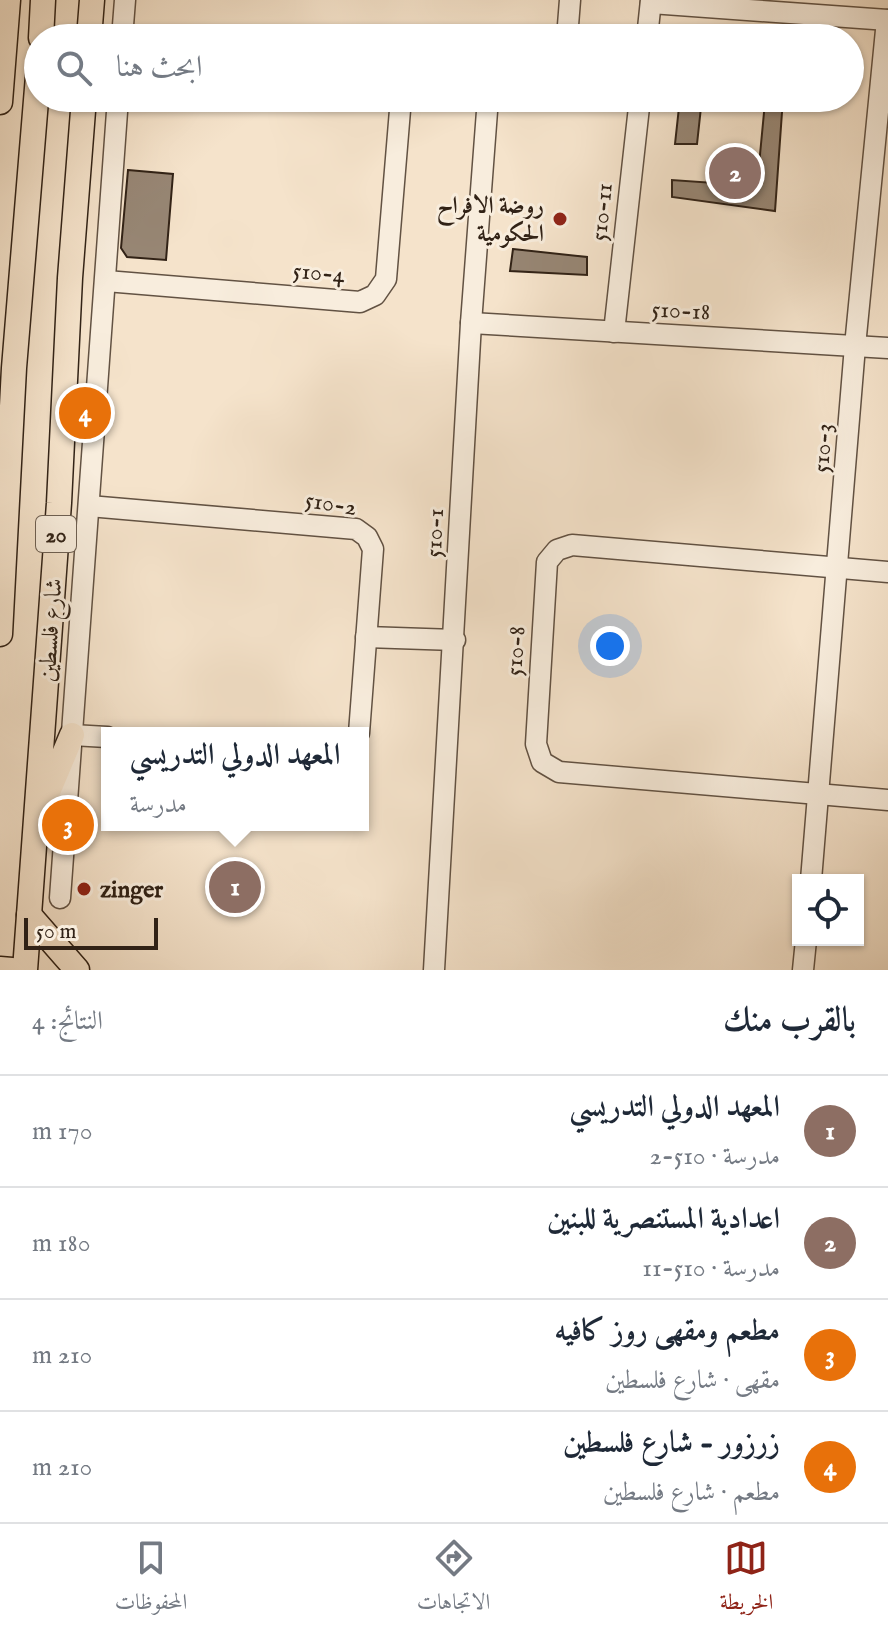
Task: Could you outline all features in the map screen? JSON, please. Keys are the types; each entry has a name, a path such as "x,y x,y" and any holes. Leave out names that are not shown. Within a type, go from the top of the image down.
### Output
{"main road":[{"path":"0,102 8,0"},
{"path":"42,24 43,0"},
{"path":"90,24 92,0"},
{"name":"شارع فلسطين","path":"0,634 14,368 35,112"},
{"name":"شارع فلسطين","path":"25,970 59,503 70,278 83,112"},
{"path":"36,819 72,735"},
{"path":"29,915 77,970"},
{"path":"0,969 12,970"}],"street":[{"path":"123,24 125,0"},
{"path":"568,24 570,0"},
{"path":"649,24 651,2 888,20"},
{"name":"510-3","path":"812,874 855,346 888,20"},
{"path":"60,898 117,112"},
{"name":"510-4","path":"106,281 360,302 375,295 386,279 400,112"},
{"name":"510-1","path":"434,970 471,323 487,112"},
{"name":"510-11","path":"614,332 638,112"},
{"name":"510-18","path":"471,323 888,348"},
{"name":"510-2","path":"89,506 356,529 367,537 373,549 359,727"},
{"name":"510-8","path":"819,793 559,772 542,762 536,744 547,562 557,550 572,545 839,569"},
{"path":"839,569 888,572"},
{"path":"366,637 455,640"},
{"path":"72,735 101,737"},
{"path":"819,793 888,800"},
{"path":"803,970 805,946"}],"building":[{"path":"678,112 700,112 697,144 675,144"},
{"path":"764,112 782,112 775,211 672,197 672,180 757,186"},
{"path":"128,170 173,174 166,260 127,257 121,248"},
{"path":"513,249 587,257 587,275 510,271"}],"place":[{"name":"اعدادية المستنصرية للبنين","path":"735,173"},
{"name":"روضة الافراح الحكومية","path":"560,219"},
{"name":"زرزور - شارع فلسطين","path":"85,413"},
{"name":"مطعم ومقهى روز كافيه","path":"68,825"},
{"name":"المعهد الدولي التدريسي","path":"235,887"},
{"name":"zinger","path":"84,889"}]}
